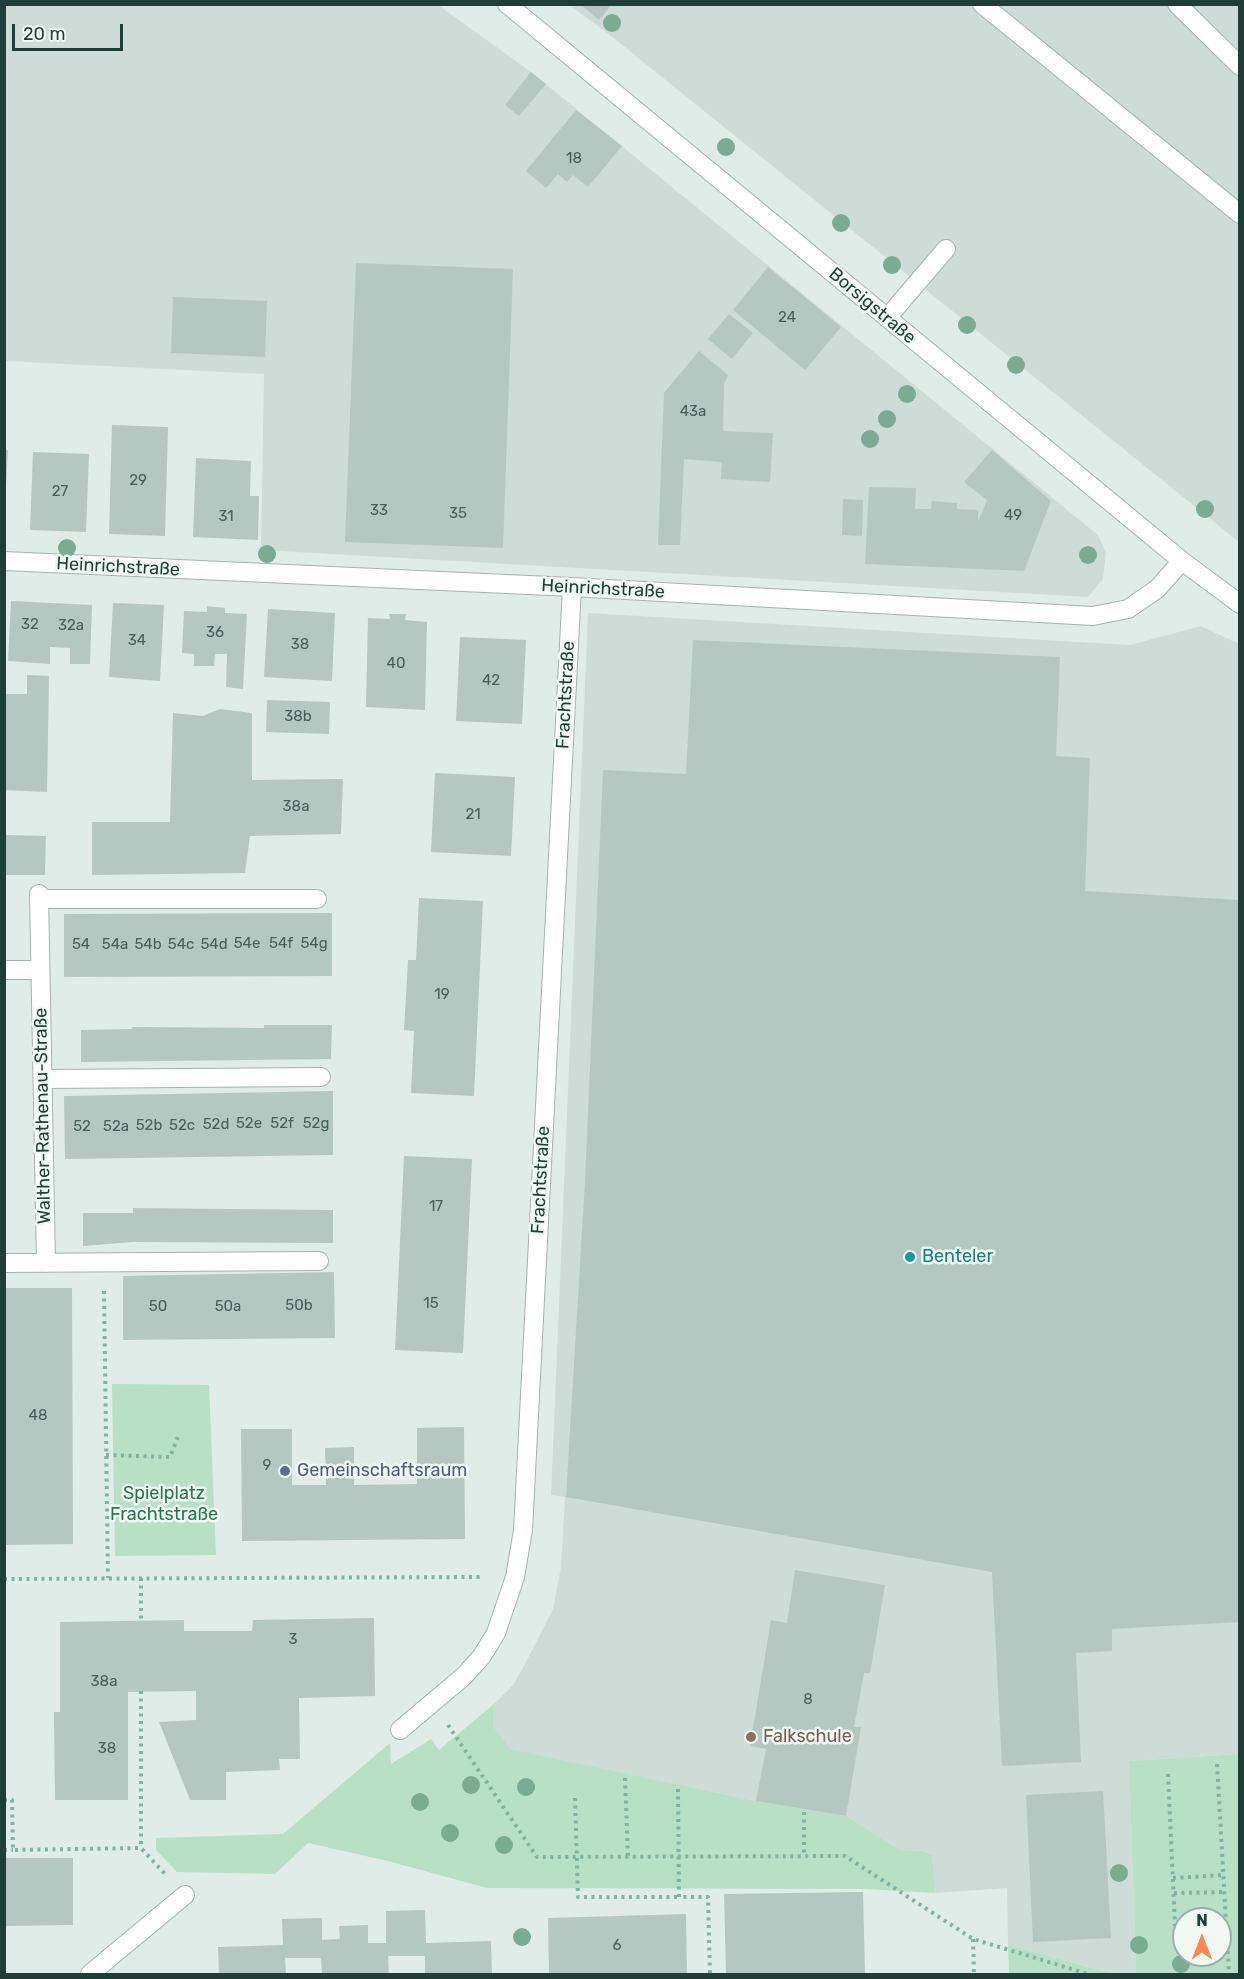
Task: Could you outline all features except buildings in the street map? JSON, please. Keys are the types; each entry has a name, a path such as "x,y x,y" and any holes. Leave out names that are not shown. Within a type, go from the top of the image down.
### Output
{"street":[{"name":"Borsigstraße","path":"507,4 1182,561 1239,604"},
{"path":"982,4 1239,214"},
{"path":"1177,4 1239,66"},
{"path":"887,318 946,249"},
{"name":"Heinrichstraße","path":"4,561 572,587 1093,616 1128,609 1157,589 1182,561"},
{"name":"Frachtstraße","path":"400,1730 434,1704 482,1656 496,1633 515,1577 523,1530 572,587"},
{"name":"Walther-Rathenau-Straße","path":"46,1263 39,896 317,899"},
{"path":"4,970 40,970"},
{"path":"43,1079 321,1077"},
{"path":"4,1263 319,1261"},
{"path":"90,1974 185,1895"}],"path":[{"path":"103,1263 108,1578"},
{"path":"106,1455 170,1457 179,1434"},
{"path":"4,1579 515,1577"},
{"path":"141,1578 141,1620"},
{"path":"141,1691 141,1848 185,1895"},
{"path":"434,1704 537,1857 845,1856 973,1939 1088,1974"},
{"path":"1217,1764 1229,1974"},
{"path":"1168,1774 1174,1907"},
{"path":"625,1778 628,1857"},
{"path":"678,1789 679,1897"},
{"path":"575,1798 579,1896 708,1896 710,1974"},
{"path":"4,1800 12,1800 13,1850"},
{"path":"804,1812 804,1856"},
{"path":"4,1850 141,1848"},
{"path":"1173,1878 1224,1875"},
{"path":"1174,1893 1224,1892"},
{"path":"973,1939 974,1974"}],"shaded area":[{"path":"5,5 438,5 531,72 1098,535 1106,553 1103,579 1088,597 261,550 264,374 5,361"},
{"path":"569,5 1239,5 1239,542 606,32"},
{"path":"588,613 1130,645 1201,626 1239,644 1239,1754 1129,1761 1136,1974 1115,1974 1008,1945 1007,1888 935,1893 932,1855 923,1851 900,1850 846,1816 756,1801 509,1749 493,1726 494,1704 513,1685 553,1609 561,1567 565,1497 551,1495"}],"green space":[{"name":"Spielplatz Frachtstraße","path":"112,1384 209,1385 216,1555 115,1556"},
{"path":"494,1704 493,1726 510,1749 756,1801 846,1816 900,1850 923,1851 932,1855 935,1893 864,1889 487,1888 388,1861 308,1843 275,1874 177,1872 156,1850 156,1838 283,1834 390,1743 391,1764 431,1739 439,1750"},
{"path":"1239,1754 1239,1974 1136,1974 1129,1761"},
{"path":"1008,1945 1115,1974 1009,1974"}],"place":[{"name":"Benteler","path":"910,1257"},
{"name":"Gemeinschaftsraum","path":"285,1471"},
{"name":"Falkschule","path":"751,1737"}]}
